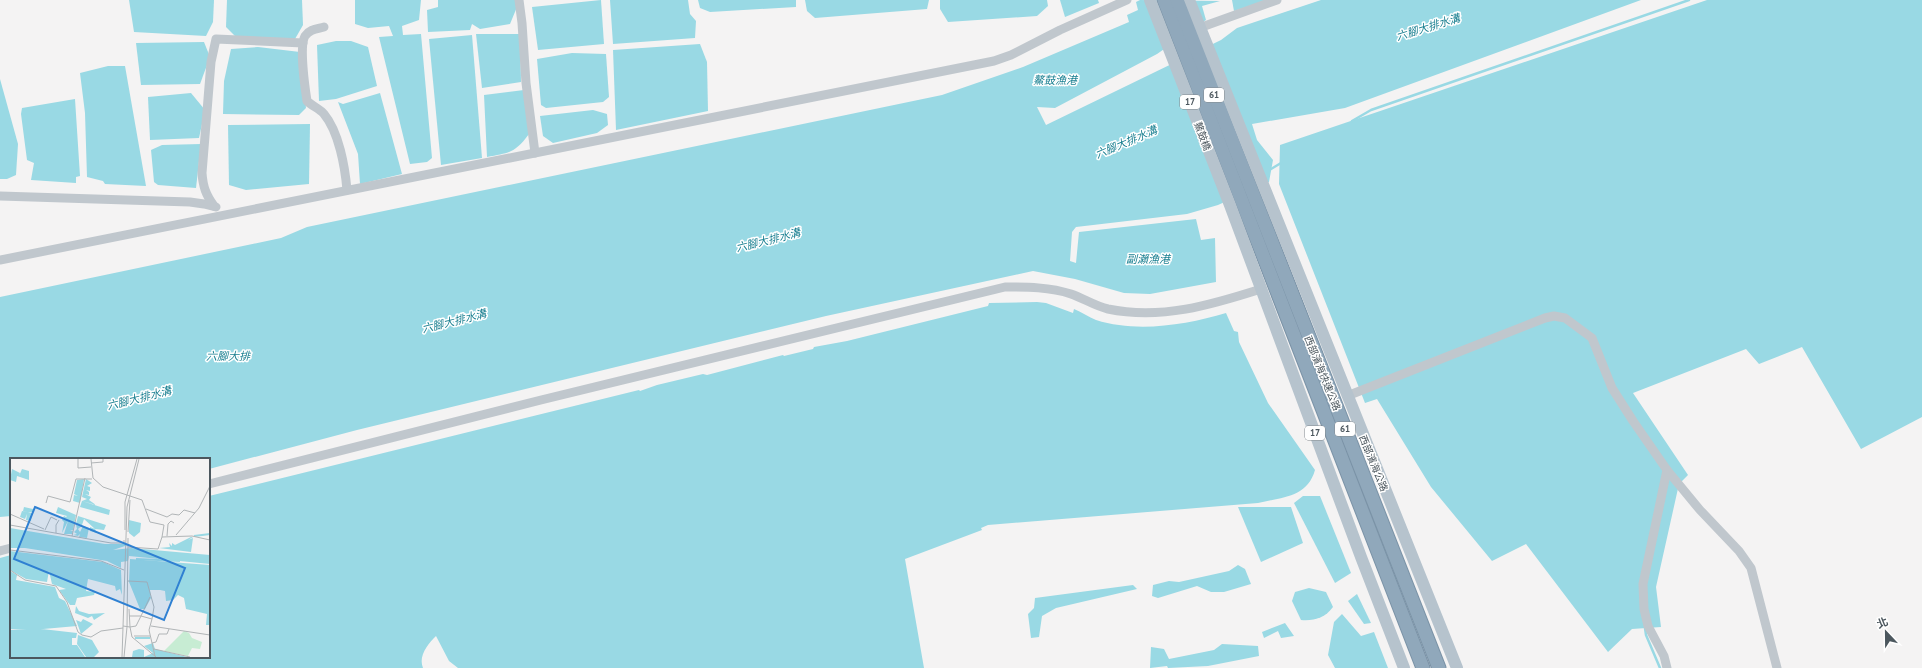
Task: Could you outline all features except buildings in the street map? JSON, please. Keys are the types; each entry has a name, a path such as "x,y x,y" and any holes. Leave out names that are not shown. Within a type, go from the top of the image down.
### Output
{"highway":[{"name":"鰲鼓橋","path":"1164,0 1246,193"},
{"name":"61","path":"1177,0 1246,193"},
{"name":"西部濱海快速公路","path":"1246,193 1423,668"},
{"name":"西部濱海快速公路","path":"1246,193 1439,668"}],"main road":[{"name":"鰲鼓橋","path":"1150,0 1230,204 1261,289"},
{"path":"1188,0 1199,28"},
{"name":"西部濱海公路","path":"1199,28 1266,191 1456,668"},
{"name":"17","path":"1261,289 1404,668"}],"street":[{"path":"519,0 524,39 526,83 535,153"},
{"path":"0,260 994,61 1011,55 1060,30 1126,0"},
{"path":"1199,28 1277,0"},
{"path":"324,27 311,30 305,36 303,67 307,101 323,112 331,127 342,158 347,190"},
{"path":"222,215 207,197 203,186 202,173 212,62 216,39 304,42"},
{"path":"0,196 190,202 214,206"},
{"path":"210,484 571,393 1005,287 1035,287 1070,294 1106,308 1133,313 1154,313 1193,308 1261,289"},
{"path":"1347,396 1545,318 1554,316 1564,318 1592,338 1612,388 1667,470 1700,510 1739,551 1751,568 1776,668"},
{"path":"1667,470 1643,584 1644,609 1648,626 1664,656 1667,668"},
{"path":"0,551 10,548"},
{"path":"1447,644 1463,668"}],"water":[{"path":"129,0 214,0 213,22 206,36 134,32"},
{"path":"227,0 302,0 303,25 295,39 236,37 226,27"},
{"path":"355,0 421,0 419,20 402,26 403,35 421,34 432,158 427,162 410,164 379,37 393,36 389,26 368,28 355,24"},
{"path":"438,0 516,0 517,7 510,24 480,29 472,24 470,30 428,32 427,10 438,7"},
{"path":"601,0 604,44 538,50 532,7"},
{"path":"610,0 688,0 690,14 696,21 695,38 613,44"},
{"path":"698,0 796,0 796,7 710,12 700,8"},
{"path":"805,0 929,0 927,9 815,18 807,11"},
{"path":"940,0 1047,0 1048,6 1037,16 948,22 940,9"},
{"path":"1060,0 1098,0 1099,3 1065,17"},
{"name":"六腳大排","path":"1140,0 1220,1 1202,6 1206,20 1157,54 1055,108 1037,107 1046,125 1221,40 1237,28 1321,0 1641,0 1345,108 1252,124 1257,140 1273,160 1269,182 1218,205 1187,214 1076,227 1072,232 1070,261 1076,263 1079,232 1196,219 1201,240 1215,238 1216,282 1150,294 1124,293 1075,279 1033,271 826,316 357,430 210,469 210,458 10,458 10,516 0,517 0,297 281,238 307,227 942,95 1023,67 1129,22 1127,15 1138,10 1136,2"},
{"path":"1232,0 1268,0 1234,11"},
{"path":"1707,0 1922,0 1922,417 1861,449 1802,347 1759,364 1746,349 1633,393 1688,475 1679,484 1656,587 1661,627 1632,629 1608,652 1526,544 1492,561 1431,487 1377,399 1365,403 1279,184 1280,145"},
{"path":"476,34 520,34 521,82 482,88"},
{"path":"472,35 482,158 441,165 429,39"},
{"path":"336,41 351,41 368,47 377,86 336,99 319,101 317,45"},
{"path":"204,42 210,57 200,84 141,85 136,43"},
{"path":"700,44 707,62 708,111 616,130 613,50"},
{"path":"258,47 300,52 306,108 299,115 223,114 224,81 231,49"},
{"path":"572,53 606,54 609,97 603,102 546,108 541,105 537,59"},
{"path":"108,66 125,66 146,186 105,184 103,181 87,177 85,113 80,73"},
{"path":"0,79 18,144 16,175 7,179 0,179"},
{"path":"524,90 529,134 515,149 506,153 487,157 484,95"},
{"path":"191,93 205,110 199,138 150,140 148,97"},
{"path":"380,93 402,174 360,184 358,154 338,102 343,104"},
{"path":"75,99 80,176 76,177 76,183 31,180 34,163 27,160 21,114 22,108"},
{"path":"593,110 607,114 608,125 597,133 553,143 543,136 540,116"},
{"path":"310,124 309,184 246,190 229,185 228,125"},
{"path":"201,144 196,188 158,185 154,182 151,150 162,145"},
{"path":"989,303 1046,303 1073,313 1074,309 1096,320 1112,324 1145,327 1178,324 1226,313 1234,331 1238,332 1239,342 1268,403 1315,470 1311,479 1306,486 1292,495 1258,503 988,525 981,528 982,530 905,559 924,668 458,668 449,661 436,636 425,650 422,659 423,668 0,668 0,558 10,555 10,658 210,658 210,496 639,390 640,391 657,385 703,374 707,375 783,355 813,349 814,347 847,341 988,306"},
{"path":"1303,496 1320,496 1351,573 1335,583 1294,503"},
{"path":"1238,507 1291,507 1303,543 1261,562"},
{"path":"1238,565 1245,569 1251,584 1224,592 1211,592 1197,586 1158,598 1152,596 1153,585 1169,581 1179,582 1229,571"},
{"path":"1133,585 1137,589 1056,608 1042,616 1039,637 1031,638 1028,614 1034,608 1035,598"},
{"path":"1309,588 1326,592 1333,607 1330,611 1319,618 1301,620 1292,601 1295,592"},
{"path":"1357,594 1371,623 1364,624 1348,601"},
{"path":"1342,614 1361,636 1374,632 1388,668 1335,668 1328,655 1334,622"},
{"path":"1285,623 1294,636 1281,638 1278,631 1264,638 1262,632"},
{"path":"1222,644 1258,646 1259,656 1208,666 1168,668 1167,666 1150,668 1151,647 1164,649 1169,659 1214,650"}],"waterway":[{"path":"1352,121 1371,110 1689,0"},
{"path":"1271,169 1281,163"},
{"path":"1645,628 1646,635 1660,668"}],"water label":[{"name":"六腳大排水溝","path":"1428,27"},
{"name":"鰲鼓漁港","path":"1055,80"},
{"name":"六腳大排水溝","path":"1126,142"},
{"name":"六腳大排水溝","path":"768,240"},
{"name":"副瀨漁港","path":"1148,259"},
{"name":"六腳大排水溝","path":"454,321"},
{"name":"六腳大排水溝","path":"139,398"}]}
